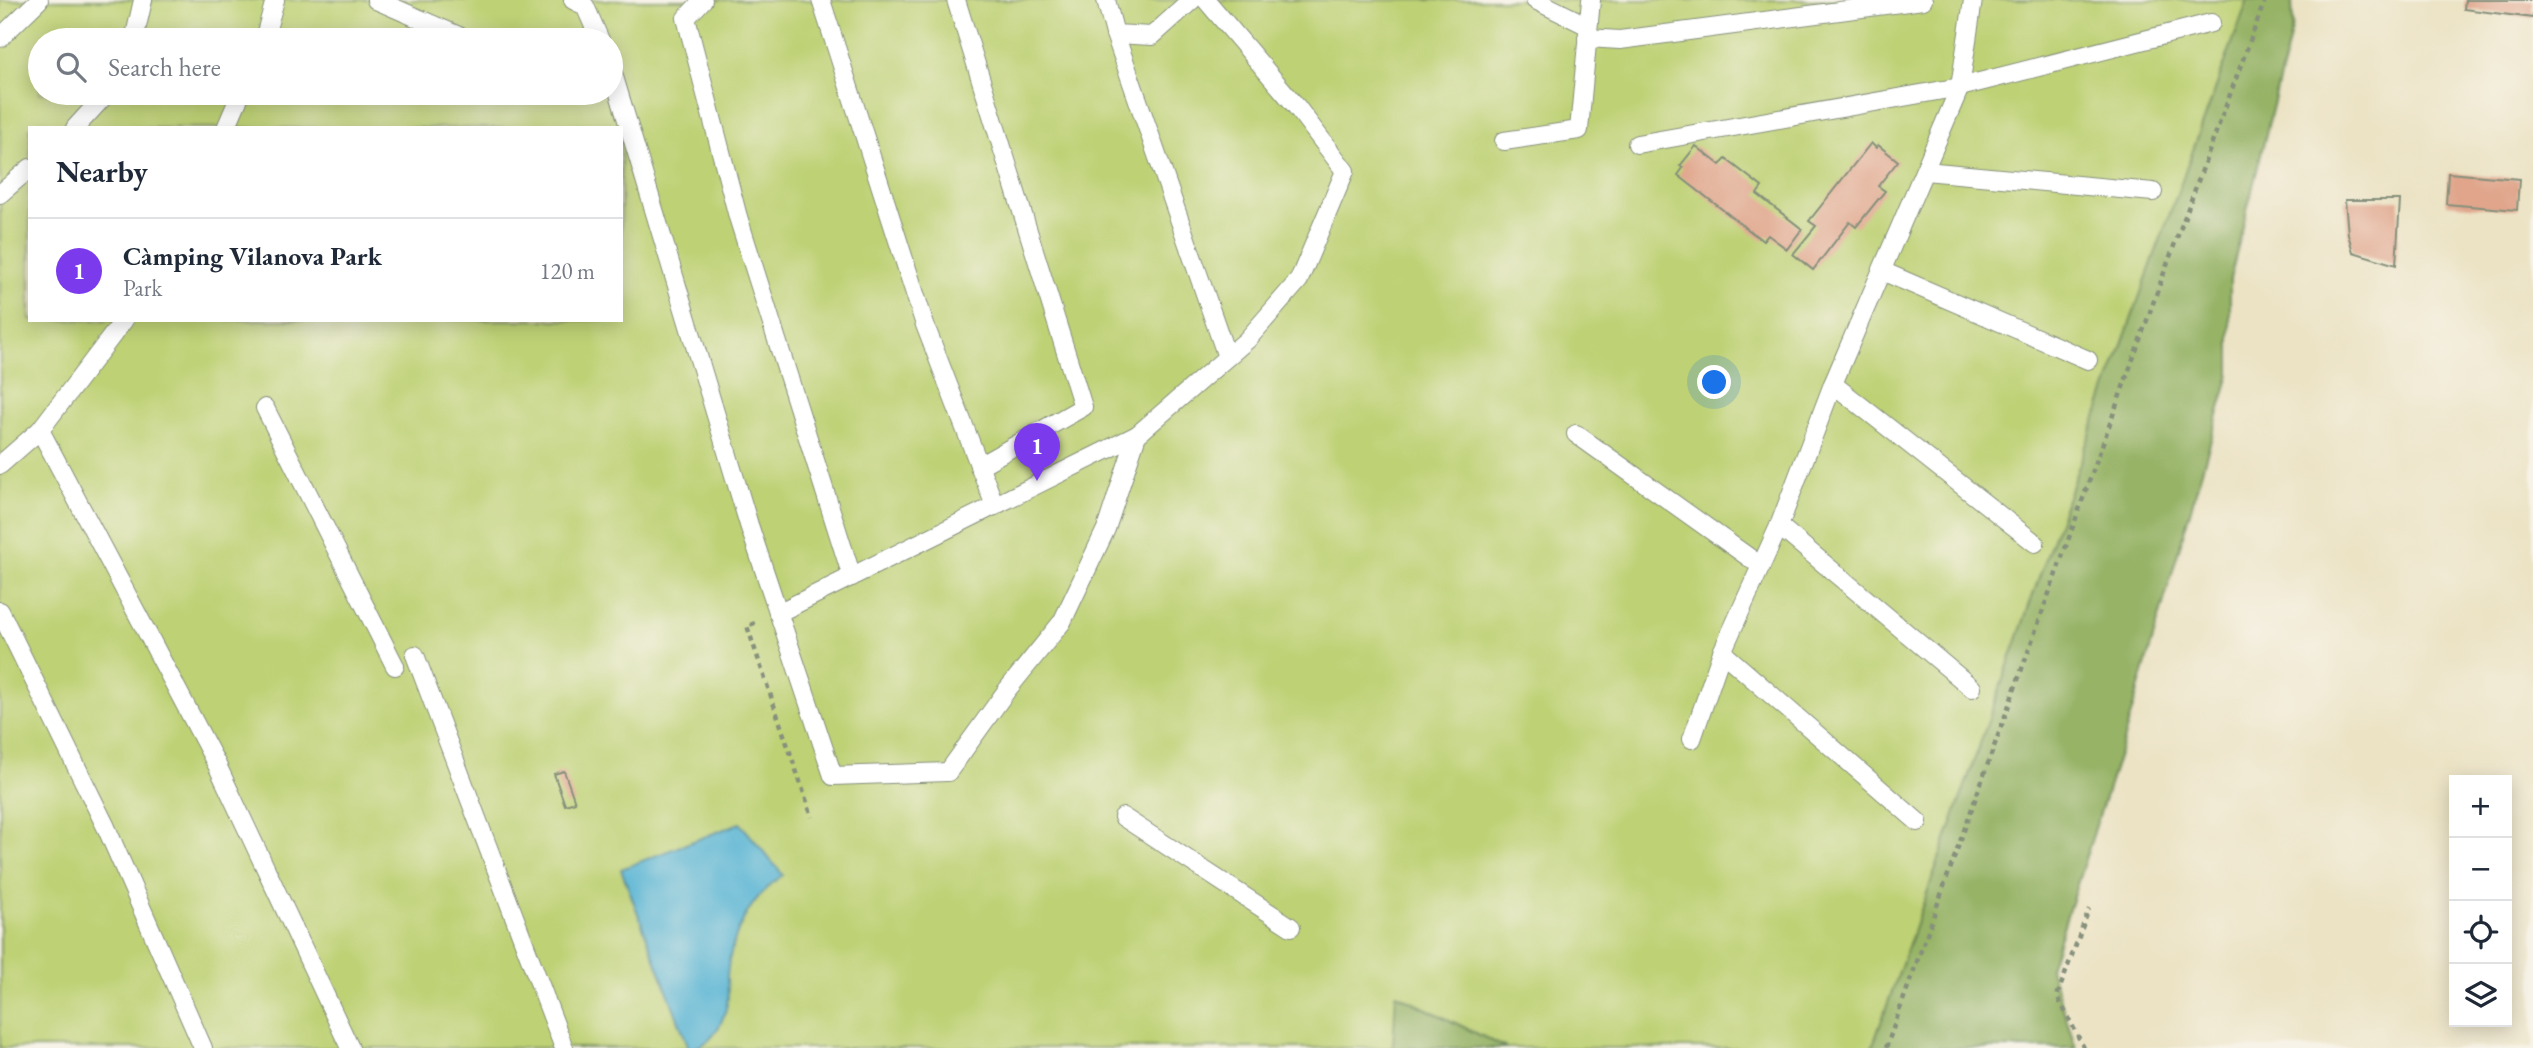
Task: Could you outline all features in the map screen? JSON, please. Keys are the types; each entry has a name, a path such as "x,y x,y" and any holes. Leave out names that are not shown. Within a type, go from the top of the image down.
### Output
{"lane":[{"path":"0,38 38,0"},
{"path":"138,28 143,0"},
{"path":"267,28 275,0"},
{"path":"376,0 440,28"},
{"path":"573,0 585,6 595,28"},
{"path":"704,0 686,18 738,216 852,576"},
{"path":"821,0 925,325 995,506"},
{"path":"956,0 1083,407 979,466"},
{"path":"1106,0 1115,34 1227,357"},
{"path":"1115,34 1152,36 1192,0"},
{"path":"778,613 1137,435 1247,340 1299,281 1345,171 1296,106 1206,0"},
{"path":"1535,0 1588,32 1620,40 1923,0"},
{"path":"1504,141 1579,130 1591,0"},
{"path":"1692,739 1722,652 1779,526 1833,384 1960,88 1973,0"},
{"path":"1636,144 1960,88 2211,23"},
{"path":"77,126 96,105"},
{"path":"227,126 236,105"},
{"path":"622,105 745,513 833,776 948,772 1007,690 1062,622 1106,529 1137,435"},
{"path":"0,194 28,170"},
{"path":"1925,170 2153,192"},
{"path":"1882,271 2088,359"},
{"path":"0,465 40,430 122,322"},
{"path":"1833,384 2035,542"},
{"path":"265,408 395,666"},
{"path":"40,430 218,765 350,1048"},
{"path":"1576,435 1761,566"},
{"path":"1779,526 1972,688"},
{"path":"0,611 106,827 203,1048"},
{"path":"1722,652 1918,822"},
{"path":"415,654 564,1048"},
{"path":"1123,817 1291,927"}],"path":[{"path":"1886,1048 2161,281 2265,0"},
{"path":"2084,1048 2057,996 2089,909"}],"green space":[{"path":"0,0 2248,0 2119,353 1872,1048 1506,1048 1397,994 1393,1048 0,1048"},
{"path":"2248,0 2292,0 2293,25 2230,279 2230,374 2123,742 2050,968 2076,1048 1872,1048 2119,353"},
{"path":"1396,994 1506,1048 1393,1048"}],"water":[{"path":"740,823 783,875 761,895 748,911 739,929 729,962 728,997 717,1030 705,1043 689,1048 621,869"}],"building":[{"path":"2465,0 2533,0 2533,18 2464,9"},
{"path":"1871,143 1876,148 1878,145 1898,161 1878,186 1885,191 1856,227 1850,222 1813,270 1793,254 1816,226 1809,221"},
{"path":"1696,146 1720,165 1726,159 1762,187 1757,194 1802,229 1787,249 1768,235 1763,241 1678,175 1683,168 1680,166"},
{"path":"2448,173 2519,179 2517,210 2446,204"},
{"path":"2345,200 2400,200 2396,265 2353,252 2348,234"},
{"path":"564,771 575,802 565,805 554,774"}],"place":[{"name":"Càmping Vilanova Park","path":"1037,481"}]}
